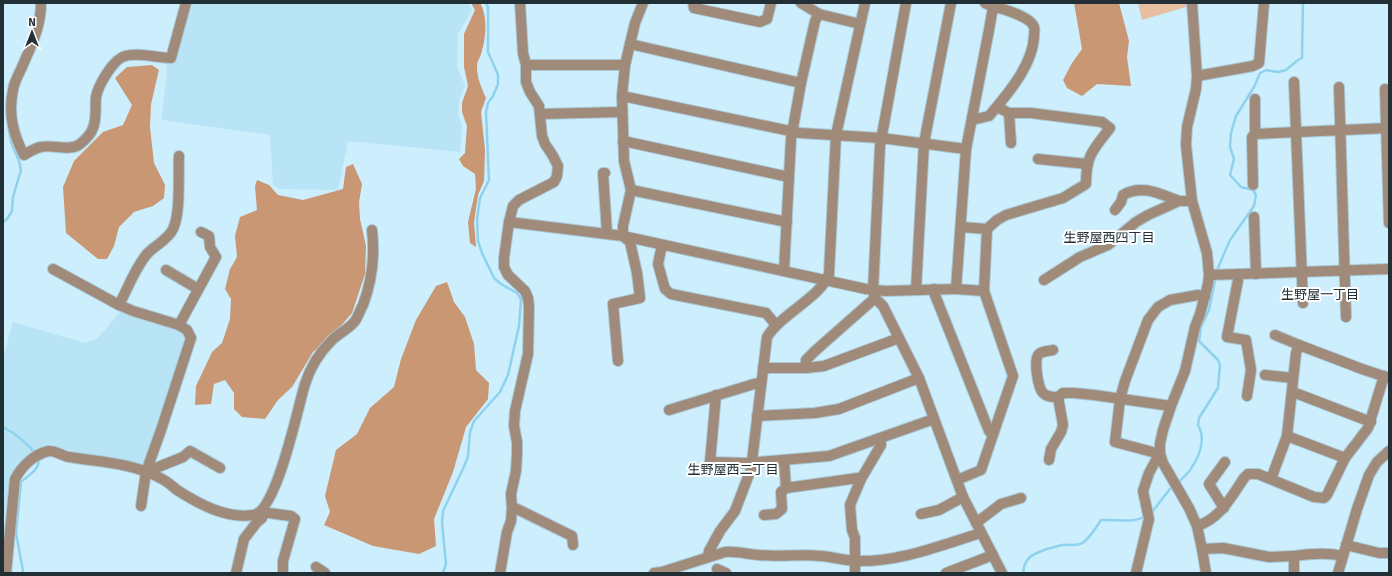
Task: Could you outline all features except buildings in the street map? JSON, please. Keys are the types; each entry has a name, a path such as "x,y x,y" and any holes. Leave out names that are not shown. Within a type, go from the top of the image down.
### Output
{"street":[{"path":"41,3 41,16 36,34 13,89 12,122 15,136 24,155 40,147 50,146 72,148 78,145 92,132 94,126 96,96 113,63 123,56 132,54 171,58 186,3"},
{"path":"500,573 507,532 511,521 511,494 516,471 517,454 517,442 514,426 515,411 528,354 530,307 525,291 508,275 504,267 509,222 513,206 519,200 554,182 558,176 558,166 544,144 539,106 530,92 526,82 526,65 523,53 520,3"},
{"path":"618,361 613,304 640,298 637,273 630,242 623,236 623,226 630,190 624,161 622,96 625,65 635,23 643,3"},
{"path":"693,3 694,8 760,22 767,19 771,3"},
{"path":"801,3 819,14 860,24"},
{"path":"708,557 720,531 735,511 751,469 767,337 776,325 824,285 829,274 836,135 865,3"},
{"path":"906,3 881,138 874,294 883,306 920,378 963,497 1002,573"},
{"path":"916,290 924,143 951,3"},
{"path":"1192,3 1197,76 1196,89 1187,127 1186,145 1192,201 1206,253 1209,275 1205,297 1195,327 1185,371 1171,406 1160,444 1160,454 1163,463 1189,508 1197,526 1206,573"},
{"path":"1197,76 1259,64 1264,3"},
{"path":"956,289 966,149 972,118 990,30 989,5 1011,12 1029,21 1034,27 1034,44 1020,76 997,107 989,116 976,119 972,118"},
{"path":"784,271 792,132 800,83 815,21 819,14"},
{"path":"630,44 800,83"},
{"path":"526,65 625,65"},
{"path":"1294,82 1303,303"},
{"path":"1338,87 1346,317"},
{"path":"1384,89 1387,128 1389,223"},
{"path":"622,96 792,132 881,138 966,149"},
{"path":"1253,185 1252,137 1255,134 1255,99"},
{"path":"957,480 981,470 1013,376 984,291 987,229 997,220 1006,215 1063,198 1086,184 1087,164 1093,150 1110,128 1102,122 1031,113 1009,113 997,107"},
{"path":"540,114 622,112"},
{"path":"1009,113 1011,143"},
{"path":"1255,134 1387,128"},
{"path":"623,142 789,177"},
{"path":"120,305 135,273 147,254 169,236 173,229 178,205 179,156"},
{"path":"1038,159 1087,164"},
{"path":"605,173 603,173 607,233"},
{"path":"630,190 787,222"},
{"path":"1114,210 1121,202 1123,195 1142,190 1151,190 1179,201 1192,201"},
{"path":"1044,280 1080,257 1108,244 1136,222 1179,201"},
{"path":"1254,217 1256,274"},
{"path":"509,222 623,236 827,280 874,294 934,289 984,291"},
{"path":"961,227 987,229"},
{"path":"236,573 244,539 262,518 262,513 275,488 295,423 305,383 311,368 332,340 355,320 366,296 373,261 372,230"},
{"path":"179,325 216,257 210,247 209,236 201,232"},
{"path":"662,245 658,264 665,289 671,294 766,313 776,325"},
{"path":"53,269 133,311 179,325 187,330 191,338 146,472 141,506"},
{"path":"1209,275 1389,269"},
{"path":"166,270 198,289"},
{"path":"1238,274 1227,337 1246,340 1251,370 1247,396"},
{"path":"934,289 934,295 989,431 993,434"},
{"path":"806,368 806,360 814,351 874,294"},
{"path":"1160,454 1115,442 1120,399 1125,381 1148,320 1158,307 1170,300 1198,295 1205,297"},
{"path":"1197,526 1205,524 1224,508 1248,474 1258,474 1314,497 1324,498 1345,458 1371,422 1387,377 1299,346 1275,334"},
{"path":"763,368 806,368 824,366 899,338"},
{"path":"1271,479 1287,436 1296,353 1299,346"},
{"path":"1054,350 1041,352 1037,355 1036,360 1039,387 1044,394 1050,397 1058,397 1063,393 1074,393 1171,406"},
{"path":"1266,376 1293,378"},
{"path":"757,416 815,413 839,409 920,378"},
{"path":"669,410 754,384 761,384"},
{"path":"1292,392 1371,422"},
{"path":"716,395 710,462 746,463 752,461 829,456 880,439 934,418"},
{"path":"1049,460 1051,449 1061,432 1063,425 1058,397"},
{"path":"1287,436 1345,458"},
{"path":"854,573 855,538 852,530 850,506 861,479 881,445 880,439"},
{"path":"6,573 15,479 20,469 37,455 51,451 67,456 107,461 146,472 162,479 200,503 222,512 240,516 262,513 291,516 295,519 283,561 283,573"},
{"path":"146,472 184,457 190,451 220,468"},
{"path":"1338,573 1342,556 1369,475 1377,462 1389,451"},
{"path":"1136,573 1149,519 1143,491 1149,474 1160,454"},
{"path":"784,460 786,488"},
{"path":"1224,508 1209,484 1225,462"},
{"path":"764,515 776,514 782,509 781,492 786,488 858,478 861,479"},
{"path":"921,514 939,510 963,497"},
{"path":"976,523 1001,504 1022,498"},
{"path":"512,508 517,508 572,536 573,545"},
{"path":"654,573 662,572 724,552 733,551 755,555 821,556 855,562 875,561 916,554 933,547 981,533"},
{"path":"1346,545 1379,553 1389,553"},
{"path":"1202,549 1223,548 1269,557 1336,554 1342,556"},
{"path":"946,573 993,555"},
{"path":"1294,556 1294,573"},
{"path":"316,567 325,573"}],"shaded area":[{"path":"189,3 467,3 472,10 458,34 457,66 465,86 459,99 458,113 462,126 460,152 348,141 338,190 280,189 273,185 270,135 162,120 167,74 166,61"},
{"path":"471,3 480,3 483,8 485,21 483,48 477,63 481,86 486,98 481,112 485,150 484,181 478,195 474,222 476,247 470,243 468,222 476,189 475,174 463,166 459,159 465,153 467,126 462,112 462,103 468,86 464,67 464,34 475,10"},
{"path":"1074,3 1119,3 1129,41 1127,57 1131,86 1097,84 1082,96 1067,88 1063,80 1072,63 1082,49"},
{"path":"1138,3 1189,3 1189,6 1142,20"},
{"path":"152,65 159,70 151,104 150,127 154,163 165,185 164,198 153,206 134,212 119,227 114,246 107,259 98,259 66,233 63,187 74,161 103,132 123,125 132,105 115,78 127,67"},
{"path":"353,164 362,184 359,202 360,219 366,246 365,274 352,313 332,336 313,352 292,387 278,400 265,419 242,417 234,409 234,393 225,380 214,384 211,404 195,405 196,386 212,352 222,343 230,319 231,299 225,289 230,269 237,257 235,236 240,217 257,210 255,186 257,180 269,185 278,195 303,200 343,189 346,167"},
{"path":"447,282 454,302 465,317 474,344 476,370 489,383 488,399 466,427 453,472 434,519 436,546 419,554 373,546 324,525 330,512 325,496 336,450 357,434 370,408 394,387 401,359 416,320 436,286"},
{"path":"121,311 181,328 187,341 147,464 139,466 106,457 71,452 51,444 31,454 12,473 3,524 3,358 13,322 85,343 97,339"}],"waterway":[{"path":"443,573 446,564 442,523 443,511 468,457 470,432 474,421 500,392 508,375 519,326 521,299 517,293 501,284 494,278 478,241 477,219 480,198 489,180 486,112 488,103 498,84 498,75 488,52 488,7 486,3"},
{"path":"1217,270 1230,240 1254,206 1256,195 1253,190 1241,187 1230,175 1234,159 1230,147 1231,133 1236,116 1254,87 1260,73 1266,70 1278,72 1286,70 1302,58 1303,3"},
{"path":"3,222 12,211 13,197 21,170 11,142 8,124"},
{"path":"1179,482 1189,471 1200,452 1202,435 1198,425 1199,418 1218,388 1220,365 1218,360 1199,341 1201,327 1209,310 1215,280"},
{"path":"3,427 20,438 35,453"},
{"path":"22,573 23,571 16,533 21,482 35,469 39,463 39,459"},
{"path":"1152,512 1170,489"},
{"path":"1023,573 1024,567 1030,556 1060,545 1081,544 1087,540 1101,520 1130,521 1146,516"}],"district":[{"name":"生野屋西四丁目","path":"1109,237"},
{"name":"生野屋一丁目","path":"1320,294"},
{"name":"生野屋西二丁目","path":"733,469"}]}
